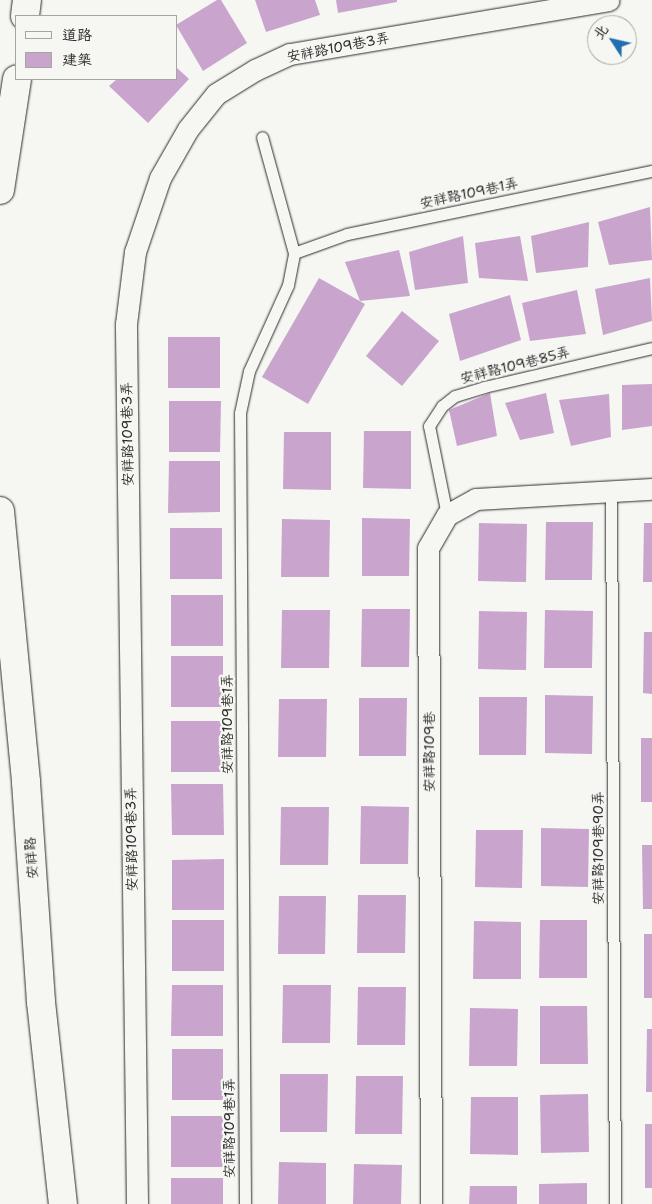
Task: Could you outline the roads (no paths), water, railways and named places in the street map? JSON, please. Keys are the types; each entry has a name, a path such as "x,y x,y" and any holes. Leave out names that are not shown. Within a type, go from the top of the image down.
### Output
{"street":[{"path":"25,15 27,0"},
{"name":"安祥路109巷3弄","path":"138,1204 126,324 135,252 160,178 188,129 216,94 254,70 290,54 608,0"},
{"path":"0,190 17,80"},
{"name":"安祥路109巷","path":"431,1204 428,548 448,515 476,499 502,495 652,489"},
{"name":"安祥路","path":"0,511 26,782 40,1002 64,1204"}],"lane":[{"name":"安祥路109巷1弄","path":"245,1204 240,413 249,370 288,285 294,253 262,137"},
{"name":"安祥路109巷1弄","path":"294,253 347,234 652,171"},
{"name":"安祥路109巷85弄","path":"448,515 429,426 442,406 455,396 484,387 652,348"},
{"name":"安祥路109巷90弄","path":"611,491 616,1204"}]}
